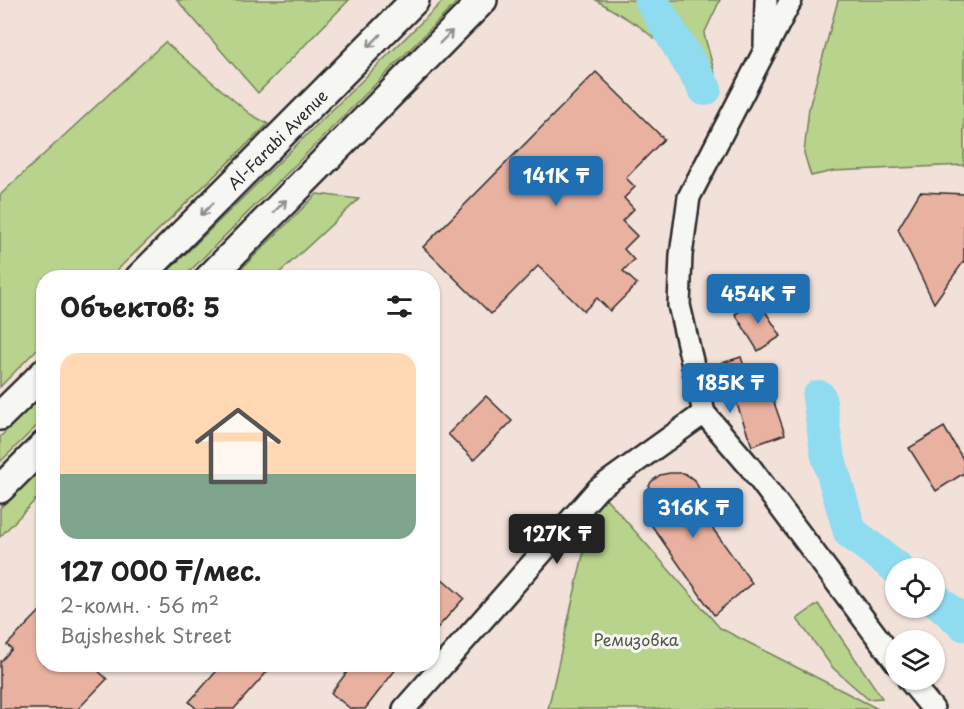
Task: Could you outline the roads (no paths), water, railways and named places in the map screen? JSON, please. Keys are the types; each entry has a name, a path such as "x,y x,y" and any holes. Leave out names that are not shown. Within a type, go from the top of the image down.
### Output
{"main road":[{"name":"Al-Farabi Avenue","path":"146,270 415,0"},
{"path":"217,270 483,0"},
{"path":"0,416 36,381"},
{"path":"0,489 36,454"}],"street":[{"path":"765,53 766,0"},
{"path":"791,0 689,197 681,255 679,305 704,413 750,467 885,647"},
{"path":"440,668 598,489 704,413"},
{"path":"404,709 437,672"},
{"path":"917,690 933,709"}],"waterway":[{"path":"651,0 705,89"},
{"path":"819,397 827,452 850,532 885,559"},
{"path":"945,608 964,624"}],"park label":[{"name":"Ремизовка","path":"636,639"}]}
